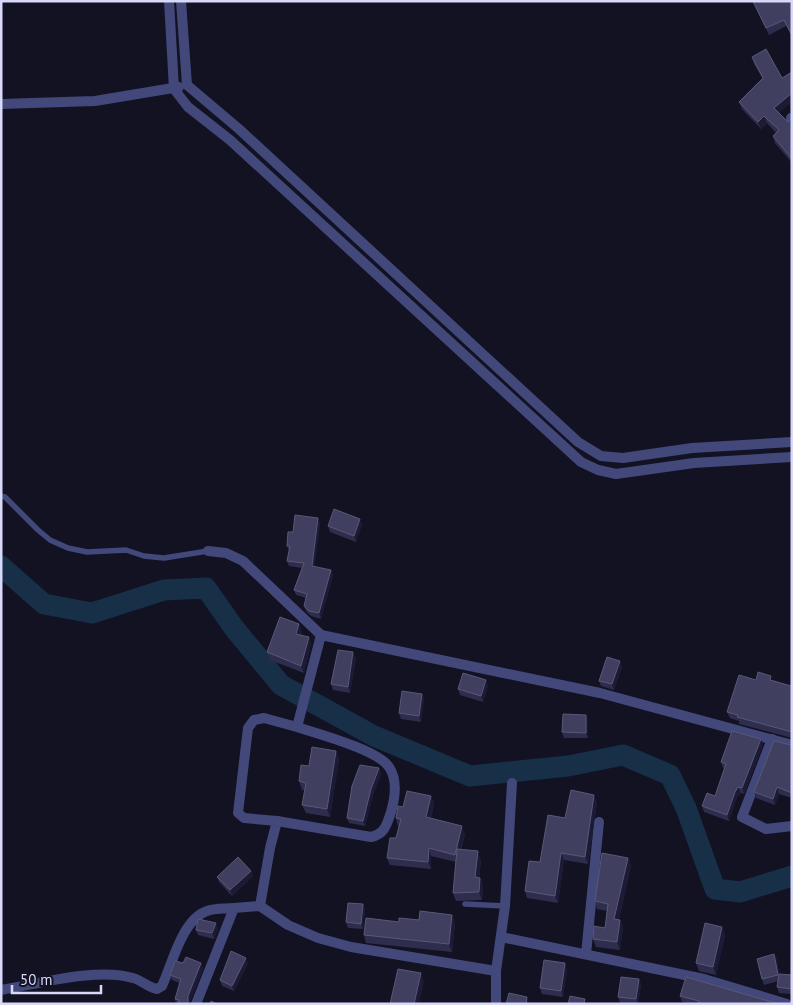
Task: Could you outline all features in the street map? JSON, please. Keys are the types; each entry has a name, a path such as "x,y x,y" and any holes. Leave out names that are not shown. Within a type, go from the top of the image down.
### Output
{"street":[{"path":"169,1 174,89 188,107 230,140 441,336 581,462 598,470 616,474 694,463 792,457"},
{"path":"180,1 187,85 239,129 578,442 601,456 623,458 692,448 792,442"},
{"path":"1,104 95,100 174,89 187,85"},
{"path":"230,140 239,129"},
{"path":"441,336 452,326"},
{"path":"692,448 694,463"},
{"path":"208,551 226,553 243,561 321,635 600,693 792,745"},
{"path":"298,727 301,706 321,635"},
{"path":"264,718 298,727 358,748 384,761 390,768 394,779 395,798 387,826 378,836 371,837 244,818 238,813 248,728 254,720 264,718"},
{"path":"772,739 742,817 766,829 792,826"},
{"path":"496,1004 496,971 504,906 512,783"},
{"path":"260,906 270,848 277,822"},
{"path":"586,954 599,822"},
{"path":"1,990 79,976 108,975 132,978 157,990 162,986 175,952 194,918 207,911 260,906 274,917 295,928 318,938 351,948 496,971"},
{"path":"196,1004 234,908"},
{"path":"501,937 704,979 787,1004"}],"lane":[{"path":"1,496 5,497 50,540 68,548 88,552 126,550 144,556 164,558 208,551"},
{"path":"466,904 504,906"}],"building":[{"path":"753,1 792,1 792,35 784,20 766,28"},
{"path":"766,49 782,78 792,72 792,93 774,108 788,122 792,118 792,159 773,136 779,130 764,116 758,122 739,102 763,78 752,57"},
{"path":"334,509 360,519 354,536 328,526"},
{"path":"295,515 318,518 312,566 331,570 319,613 309,611 304,606 307,594 294,590 304,563 287,561 290,546 287,546 288,532 293,532"},
{"path":"280,617 299,624 296,634 309,637 301,666 267,652"},
{"path":"338,650 353,652 348,687 331,684"},
{"path":"607,657 620,661 612,684 599,681"},
{"path":"758,672 771,676 770,680 792,686 792,732 737,717 738,715 727,712 739,675 756,680"},
{"path":"463,673 486,680 481,696 458,689"},
{"path":"402,691 422,694 419,716 399,713"},
{"path":"563,714 586,715 586,733 562,732"},
{"path":"732,731 761,739 742,788 738,787 735,792 727,815 702,806 707,793 715,796 726,764 721,762"},
{"path":"774,741 792,745 792,793 777,787 773,799 754,792"},
{"path":"312,747 336,751 327,809 302,805 306,783 299,781 301,765 309,766"},
{"path":"360,765 379,768 371,789 363,821 347,818 352,786"},
{"path":"571,790 594,795 585,857 561,853 555,896 525,891 529,861 540,862 548,815 565,818"},
{"path":"407,791 431,796 426,817 462,826 455,855 429,848 428,862 387,858 390,838 396,838 401,819 396,818 398,806 403,807"},
{"path":"457,849 478,851 475,877 480,878 479,892 453,893"},
{"path":"602,853 628,858 614,919 620,920 617,942 593,939 594,926 605,928 608,904 595,901"},
{"path":"238,857 251,871 230,890 217,877"},
{"path":"348,903 363,904 361,924 346,922"},
{"path":"420,911 452,915 449,944 364,935 366,918 399,922 399,918 419,920"},
{"path":"198,919 216,923 212,933 196,930"},
{"path":"705,923 722,927 713,967 696,963"},
{"path":"231,951 246,958 232,986 220,980"},
{"path":"774,954 778,975 762,979 757,959"},
{"path":"186,957 201,963 188,996 188,1004 178,1004 179,1000 175,999 181,979 170,975 175,961 183,963"},
{"path":"544,960 565,963 561,991 540,988"},
{"path":"398,969 421,973 414,1004 390,1004"},
{"path":"779,974 792,975 792,989 777,987"},
{"path":"621,977 639,979 636,999 618,997"},
{"path":"686,977 775,1004 698,1004 699,1001 680,996"},
{"path":"509,993 527,997 526,1004 506,1004"},
{"path":"570,996 585,999 584,1004 568,1004"}],"waterway":[{"path":"1,566 44,604 92,613 164,590 206,588 234,628 281,685 374,736 470,776 568,766 623,755 670,775 686,808 715,889 740,892 792,876"}]}
